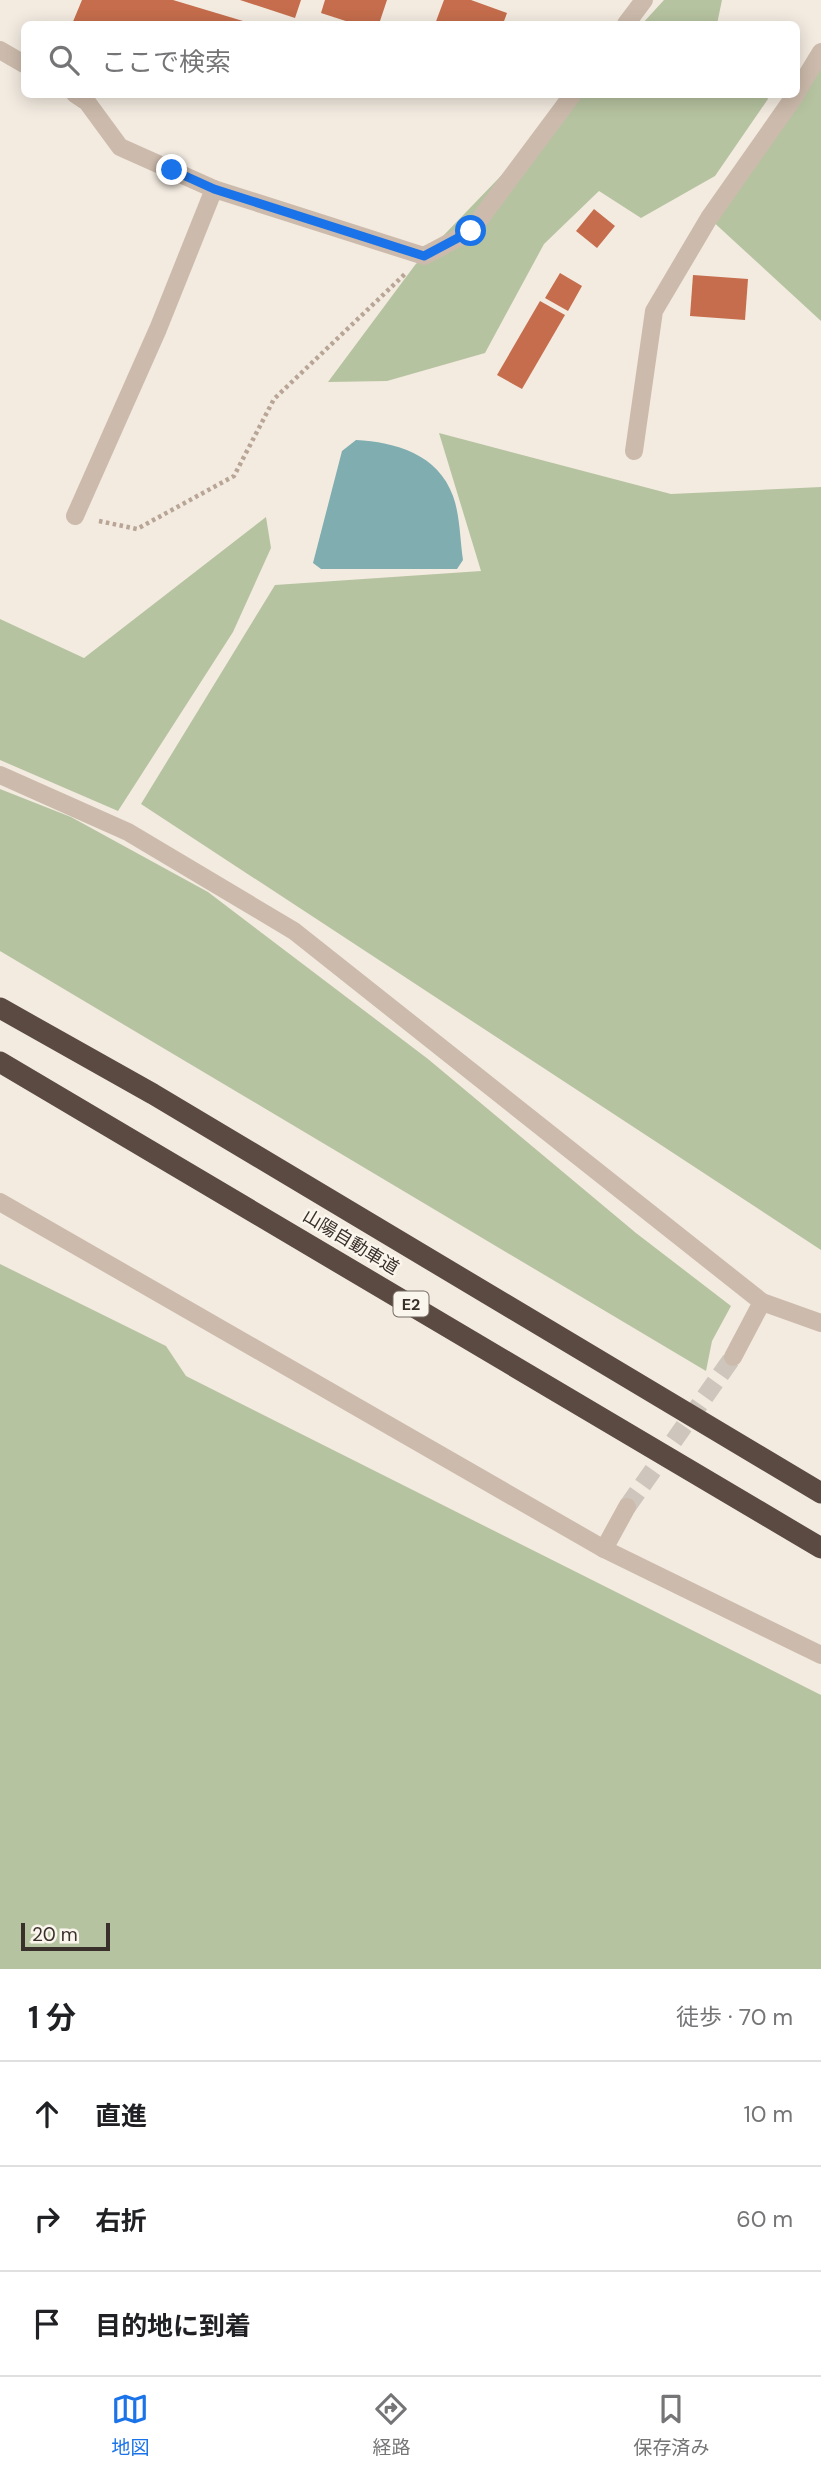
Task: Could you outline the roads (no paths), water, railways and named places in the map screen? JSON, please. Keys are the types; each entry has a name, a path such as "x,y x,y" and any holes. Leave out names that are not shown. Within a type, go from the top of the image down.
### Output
{"highway":[{"name":"山陽自動車道","path":"0,1008 153,1094 821,1493"},
{"name":"山陽自動車道","path":"0,1062 821,1548"}],"street":[{"path":"628,21 644,0"},
{"path":"0,50 21,62"},
{"path":"800,87 821,52"},
{"path":"81,98 87,102 120,147 214,189 424,256 471,231 570,98"},
{"path":"634,451 654,311 709,218 793,98"},
{"path":"75,516 158,329 214,189"},
{"path":"0,775 128,831 294,931 762,1302 821,1323"},
{"path":"0,1202 604,1549 821,1655"},
{"path":"733,1357 762,1302"},
{"path":"604,1549 627,1507"}],"water":[{"path":"356,440 386,444 414,453 437,470 453,496 457,511 463,560 457,569 321,569 313,563 342,451"}],"tunnel":[{"path":"627,1507 733,1357"}]}
